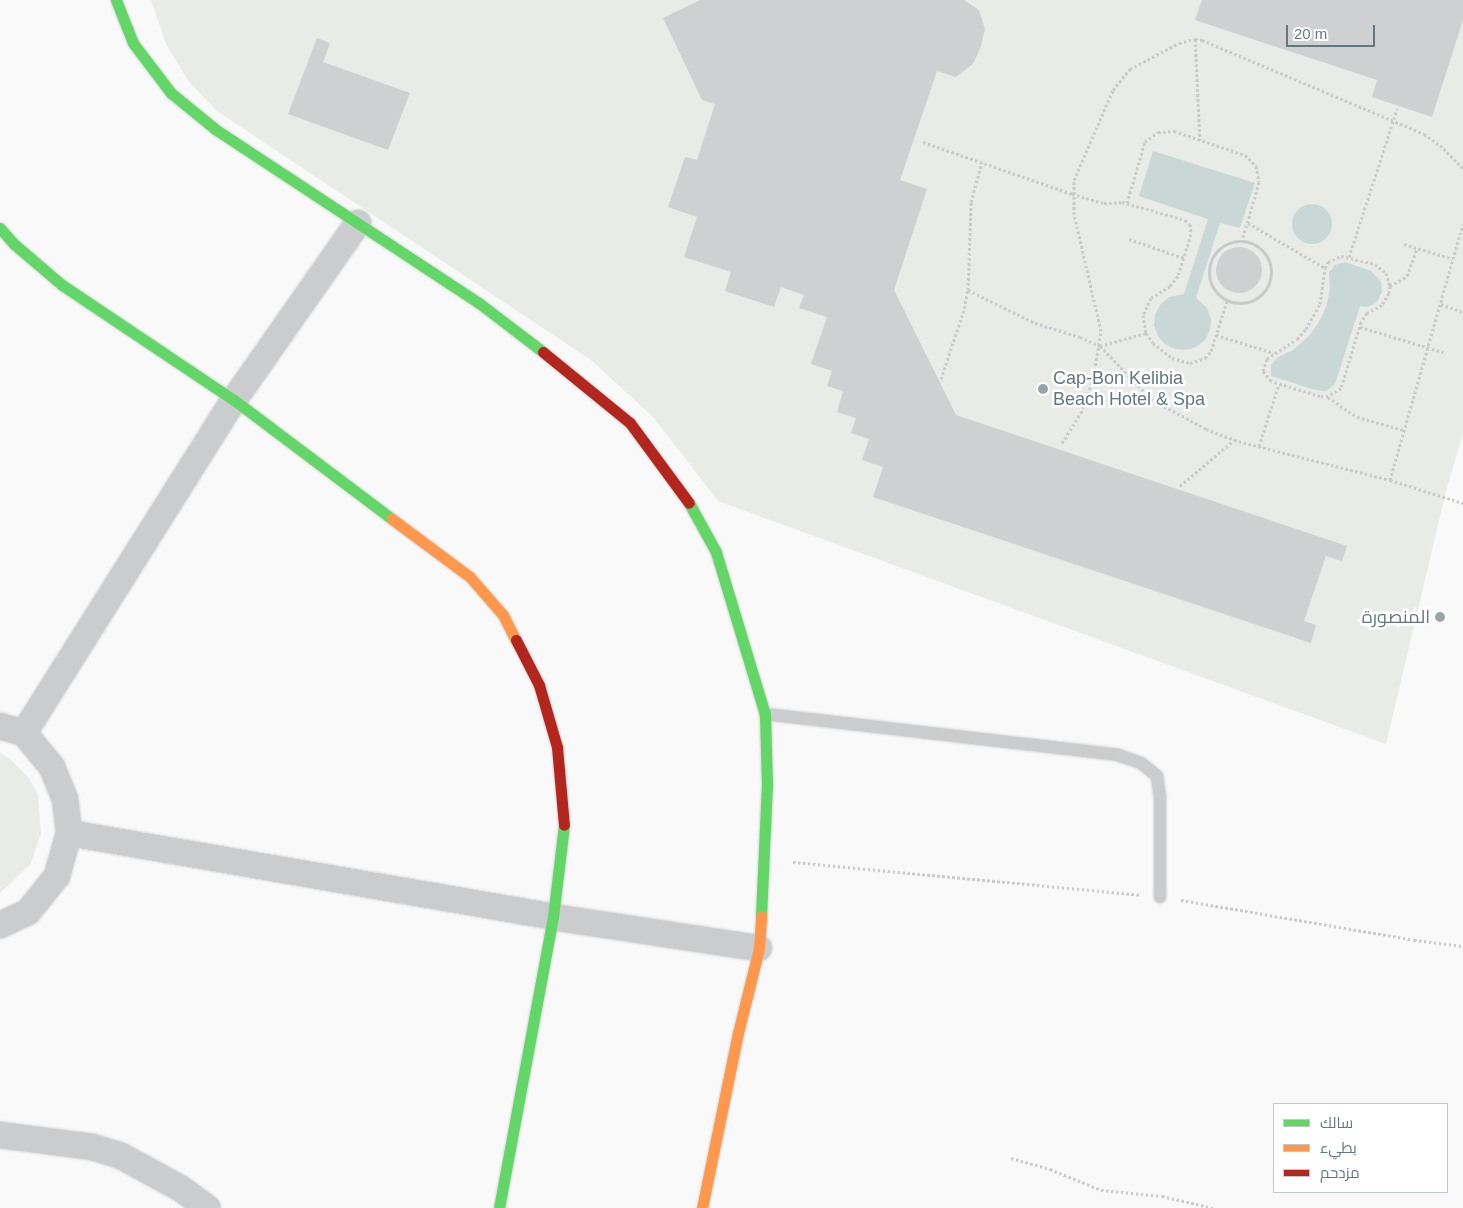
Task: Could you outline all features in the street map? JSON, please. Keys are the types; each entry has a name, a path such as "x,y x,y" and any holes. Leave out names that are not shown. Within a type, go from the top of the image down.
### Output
{"street":[{"path":"116,0 132,43 171,93 215,129 480,304 570,372 630,424 683,492 716,552 765,714 767,784 765,859 759,948 738,1033 702,1208"},
{"path":"0,925 28,912 57,876 69,833 65,799 52,767 12,730 234,400 358,223"},
{"path":"0,228 14,244 62,285 234,400 470,577 503,616 539,684 557,747 565,831 553,917 499,1208"},
{"path":"69,833 553,917 759,948"},
{"path":"0,1135 92,1147 121,1156 180,1188 208,1208"}],"lane":[{"path":"765,714 1118,755 1141,763 1157,776 1160,798 1160,897"}],"path":[{"path":"1195,39 1200,140"},
{"path":"1062,443 1081,413 1093,380 1100,346 1100,318 1074,214 1072,194 1074,180 1113,90 1122,77 1140,62 1179,44 1195,39 1208,42 1393,119 1424,134 1440,145 1463,168"},
{"path":"1349,257 1397,109"},
{"path":"1126,203 1145,142 1150,136 1166,130 1200,140 1245,155 1256,166 1260,182 1242,241"},
{"path":"923,142 1072,194 1104,203 1126,203 1180,218 1190,224 1191,234 1175,281 1158,292 1146,306 1143,325 1146,333 1162,351 1172,358 1190,363 1205,358 1216,336 1227,301"},
{"path":"941,378 963,313 968,290 971,202 982,162"},
{"path":"1248,223 1325,268"},
{"path":"1390,480 1463,224"},
{"path":"1129,239 1184,258"},
{"path":"1242,241 1261,248 1271,265 1269,285 1256,300 1247,303 1227,301 1219,296 1209,279 1211,260 1224,246 1242,241"},
{"path":"1404,244 1453,259"},
{"path":"1390,286 1407,276 1417,248"},
{"path":"1349,257 1376,264 1386,273 1390,286 1382,305 1367,313 1360,327 1341,388 1328,396 1320,396 1270,381 1263,371 1267,359 1297,340 1314,317 1324,289 1325,268 1334,258 1349,257"},
{"path":"968,290 1034,323 1080,337 1100,346 1151,399 1186,420 1234,440 1390,480 1463,503"},
{"path":"1441,304 1463,312"},
{"path":"1360,327 1443,352"},
{"path":"1100,346 1146,333"},
{"path":"1216,336 1274,353"},
{"path":"1259,446 1278,384"},
{"path":"1328,396 1357,417 1404,430"},
{"path":"1180,486 1234,440"},
{"path":"765,859 1160,897 1414,940 1463,946"},
{"path":"1011,1158 1050,1169 1101,1190 1162,1196 1213,1208"}],"shaded area":[{"name":"Cap-Bon Kelibia Beach Hotel & Spa","path":"151,0 1463,0 1463,434 1446,491 1386,744 718,501 654,418 591,360 217,111 189,82 166,44"},
{"path":"1153,151 1255,183 1240,228 1220,223 1196,298 1207,308 1211,319 1210,330 1205,340 1196,347 1186,350 1175,349 1165,344 1158,336 1154,325 1155,315 1160,305 1169,297 1184,294 1208,219 1139,196"},
{"path":"1312,204 1326,210 1332,224 1326,238 1312,244 1298,238 1292,224 1298,210"},
{"path":"1345,262 1371,271 1381,281 1382,292 1377,302 1368,307 1360,306 1335,384 1326,391 1315,390 1271,376 1271,365 1278,357 1293,350 1309,336 1320,320 1327,304 1330,289 1329,272 1335,265"},
{"path":"0,753 9,758 29,778 38,795 41,834 30,865 0,893"}],"building":[{"path":"700,0 964,0 979,10 985,29 981,46 973,64 956,77 937,71 900,180 927,189 894,290 956,415 1347,546 1342,561 1326,556 1304,621 1316,625 1311,643 873,497 883,467 862,460 869,439 851,433 856,418 837,412 843,391 827,386 832,371 811,364 827,317 799,308 804,295 781,287 774,307 725,291 731,272 684,257 697,217 668,207 685,157 697,160 715,104 702,100 663,18"},
{"path":"1202,0 1463,0 1463,20 1432,117 1372,97 1377,80 1195,20"},
{"path":"317,38 330,43 323,62 410,93 388,150 288,114"},
{"path":"1244,247 1256,253 1261,261 1261,279 1256,287 1248,292 1234,293 1222,287 1217,279 1216,265 1222,253 1230,248"}],"traffic: fast":[{"path":"116,0 133,43 171,93 215,129 479,303 543,352"},
{"path":"0,228 14,244 62,285 234,400 392,519"},
{"path":"689,503 716,552 765,714 767,784 761,916"},
{"path":"499,1208 553,917 564,825"}],"traffic: slow":[{"path":"392,519 470,577 503,615 516,640"},
{"path":"702,1208 738,1033 759,948 761,916"}],"traffic: jam":[{"path":"543,352 630,423 689,503"},
{"path":"516,640 539,685 557,747 564,825"}],"place":[{"name":"Cap-Bon Kelibia Beach Hotel & Spa","path":"1043,389"},
{"name":"المنصورة","path":"1440,617"}]}
